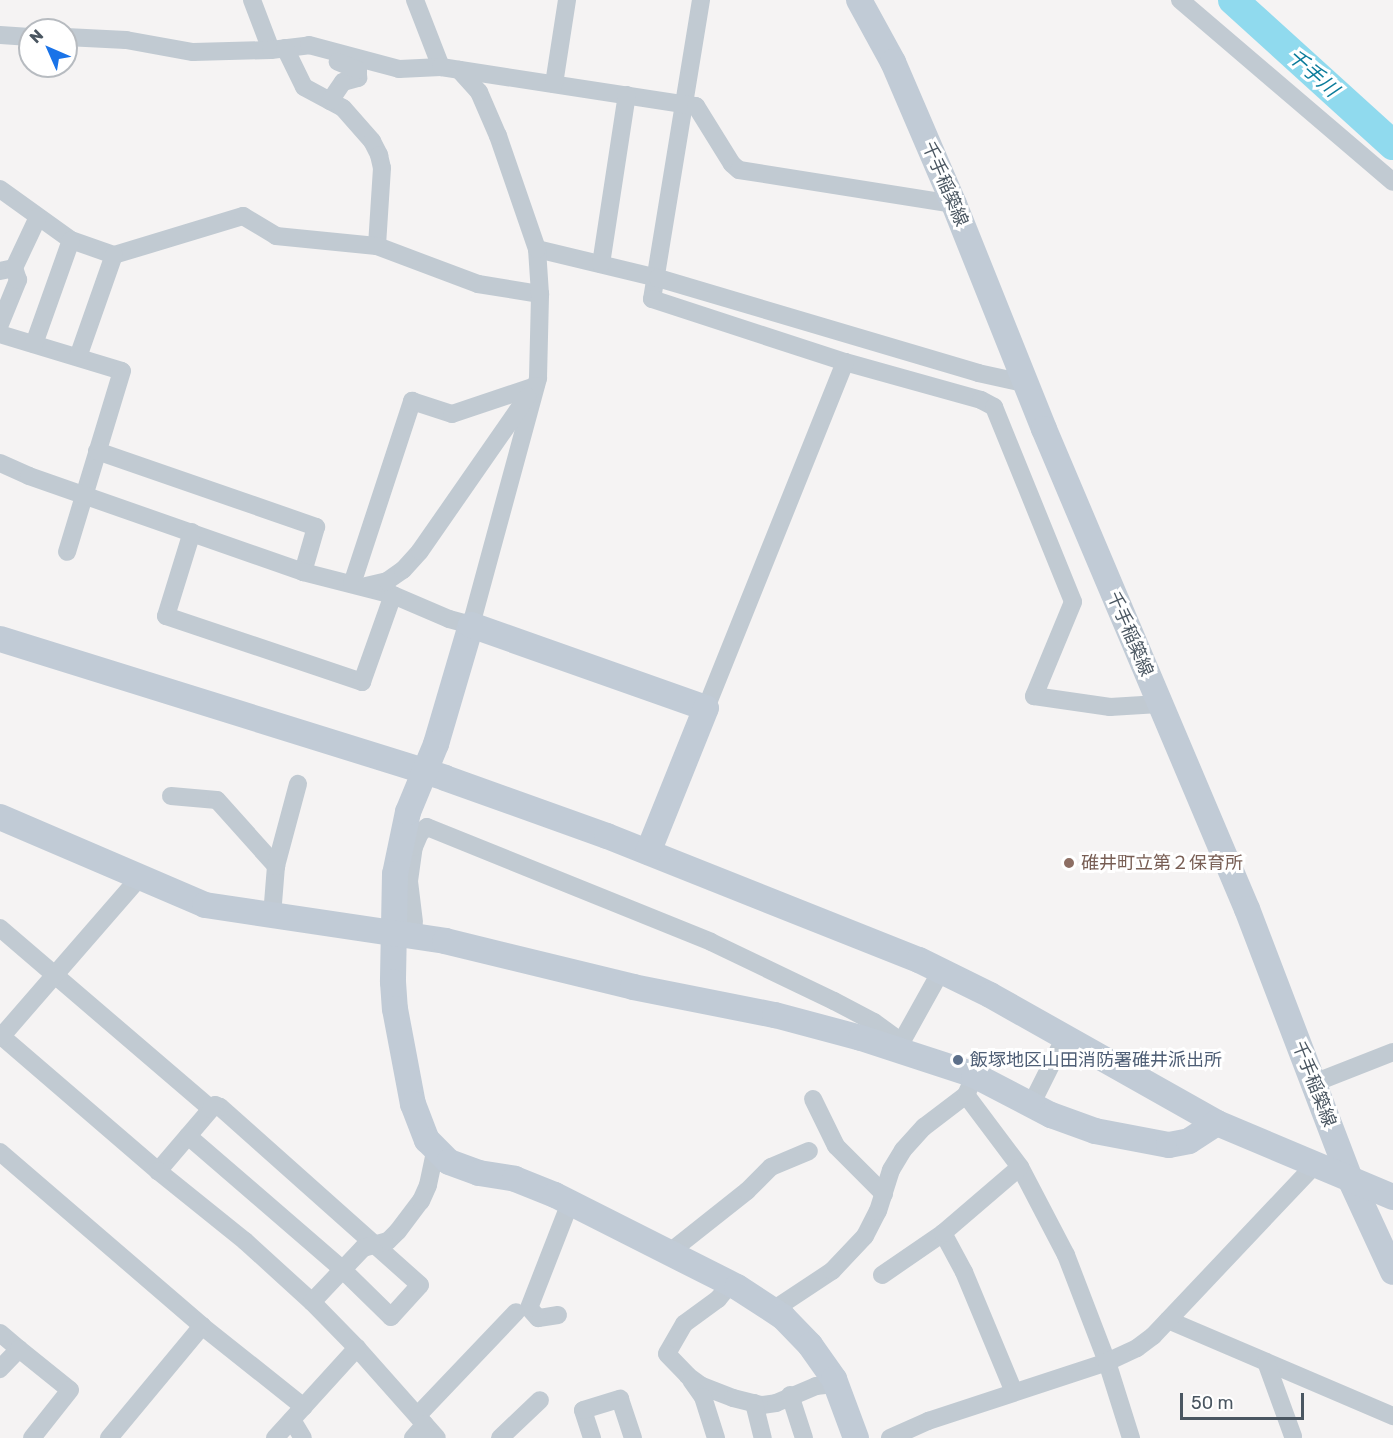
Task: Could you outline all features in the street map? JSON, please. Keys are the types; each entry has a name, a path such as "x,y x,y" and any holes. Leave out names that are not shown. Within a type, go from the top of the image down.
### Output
{"street":[{"path":"252,0 278,49 303,87 343,108 379,155 382,168 377,246"},
{"path":"404,928 395,874 408,812 436,744 538,378 540,294 537,249 485,105 471,81 450,68 415,0"},
{"path":"554,84 567,0"},
{"path":"701,0 658,278 652,299 845,362 981,400 994,407 1073,602 1034,696 1110,707 1159,704"},
{"name":"千手稲築線","path":"859,0 893,62 954,204 1159,704 1247,909 1351,1181 1393,1272"},
{"path":"1180,0 1393,182"},
{"path":"0,35 18,36"},
{"path":"78,38 126,40 192,52 278,49 300,45 321,48 399,69 450,68 696,106 732,164 739,170 954,204"},
{"path":"321,48 328,58 358,70 358,78 343,82 330,101"},
{"path":"601,264 627,95"},
{"path":"0,189 71,240 114,255 243,216 276,236 377,246 478,284 540,294"},
{"path":"0,324 18,280 7,269 38,217"},
{"path":"34,344 71,240"},
{"path":"537,249 658,278 978,373 1028,384"},
{"path":"78,357 114,255"},
{"path":"0,333 122,371 67,552"},
{"path":"648,852 845,362"},
{"path":"357,586 412,401 452,414 519,389 535,386"},
{"path":"357,586 387,581 403,570 420,551 535,386"},
{"path":"97,451 316,527 303,572"},
{"path":"0,463 83,496 303,572 393,595 449,619 706,708"},
{"path":"192,532 166,616 362,682 393,595"},
{"path":"0,639 445,778 648,852 941,971 1065,1037 1217,1123 1314,1166 1393,1197"},
{"path":"273,916 276,866 298,784"},
{"path":"171,796 217,800 276,866"},
{"path":"0,817 206,905 273,916 404,928 633,987 775,1015 899,1046 970,1085 1031,1105 1095,1131 1169,1145 1189,1141 1217,1123"},
{"path":"856,1438 836,1384 810,1345 773,1310 730,1283 570,1203 515,1179 479,1173 449,1162 435,1150 420,1126 413,1104 395,1009 414,847 420,833 427,827 711,942 874,1022 899,1046"},
{"path":"139,878 1,1037 158,1171 245,1241 312,1302 357,1348 437,1438"},
{"path":"0,928 211,1109"},
{"path":"899,1046 941,971"},
{"path":"1031,1105 1065,1037"},
{"path":"1314,1083 1393,1052"},
{"path":"970,1085 1020,1167 1066,1255 1107,1362 1131,1438"},
{"path":"773,1310 832,1271 848,1256 865,1236 884,1194 891,1170 903,1150 924,1127 970,1085"},
{"path":"813,1099 836,1146 884,1194"},
{"path":"158,1171 211,1109 215,1106 220,1107 420,1285 391,1317 343,1270 188,1136"},
{"path":"312,1302 363,1248 378,1246 388,1241 398,1231 421,1200 428,1185 435,1150"},
{"path":"670,1252 747,1191 771,1167 809,1151"},
{"path":"0,1152 202,1326 298,1413 303,1438"},
{"path":"890,1438 928,1421 1107,1362 1137,1348 1153,1336 1314,1166"},
{"path":"882,1275 943,1233 1020,1167"},
{"path":"558,1314 538,1318 528,1308 570,1203"},
{"path":"943,1233 964,1272 1014,1392"},
{"path":"716,1438 703,1397 688,1376 667,1354 684,1324 718,1299 730,1283"},
{"path":"413,1438 422,1419 516,1312"},
{"path":"1168,1320 1393,1416"},
{"path":"109,1438 202,1326"},
{"path":"0,1333 70,1390 32,1438"},
{"path":"276,1438 357,1348"},
{"path":"0,1369 19,1349"},
{"path":"1266,1362 1293,1436"},
{"path":"688,1376 712,1390 754,1403 776,1403 790,1395 816,1386 836,1384"},
{"path":"790,1395 804,1438"},
{"path":"592,1438 583,1410 620,1399 633,1438"},
{"path":"500,1438 540,1400"},
{"path":"754,1403 763,1438"}],"waterway":[{"name":"千手川","path":"1233,0 1393,145"}],"place":[{"name":"碓井町立第２保育所","path":"1069,863"},
{"name":"飯塚地区山田消防署碓井派出所","path":"958,1060"}]}
